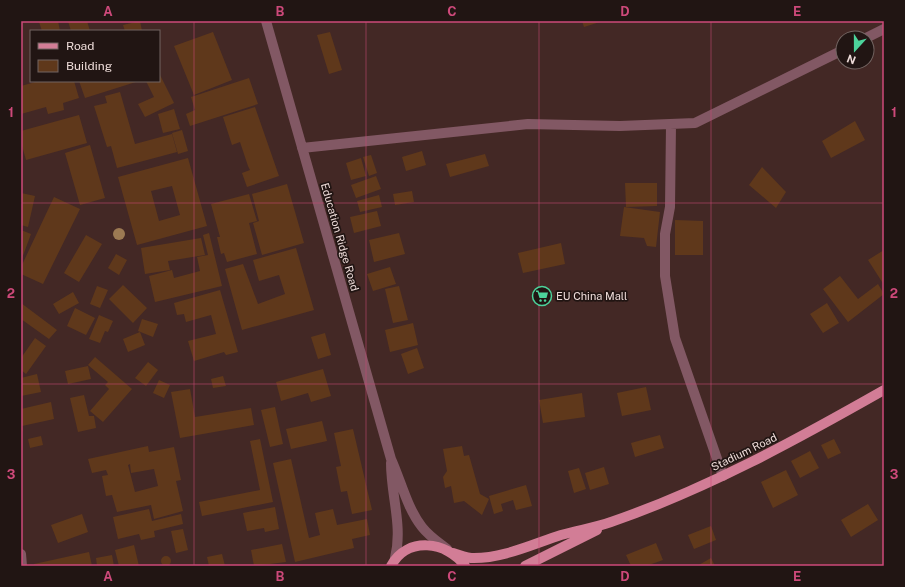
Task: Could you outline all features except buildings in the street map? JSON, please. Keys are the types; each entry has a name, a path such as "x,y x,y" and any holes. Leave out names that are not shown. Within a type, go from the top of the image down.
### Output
{"main road":[{"name":"Stadium Road","path":"525,566 609,523 688,493 723,476 815,430 884,390"},
{"name":"Stadium Road","path":"393,562 406,550 420,545 434,545 469,558 500,554 568,533 609,523"},
{"path":"450,551 465,566"}],"street":[{"name":"Education Ridge Road","path":"266,21 391,459 410,506 421,526 433,538 450,551"},
{"path":"875,34 884,29"},
{"path":"302,148 528,124 620,126 695,123 835,54"},
{"path":"671,125 670,207 666,234 665,276 675,338 723,476"},
{"name":"Education Ridge Road","path":"391,459 391,477 398,519 398,547 393,562"},
{"path":"21,554 22,566"}],"place":[{"name":"EU China Mall","path":"542,296"}]}
